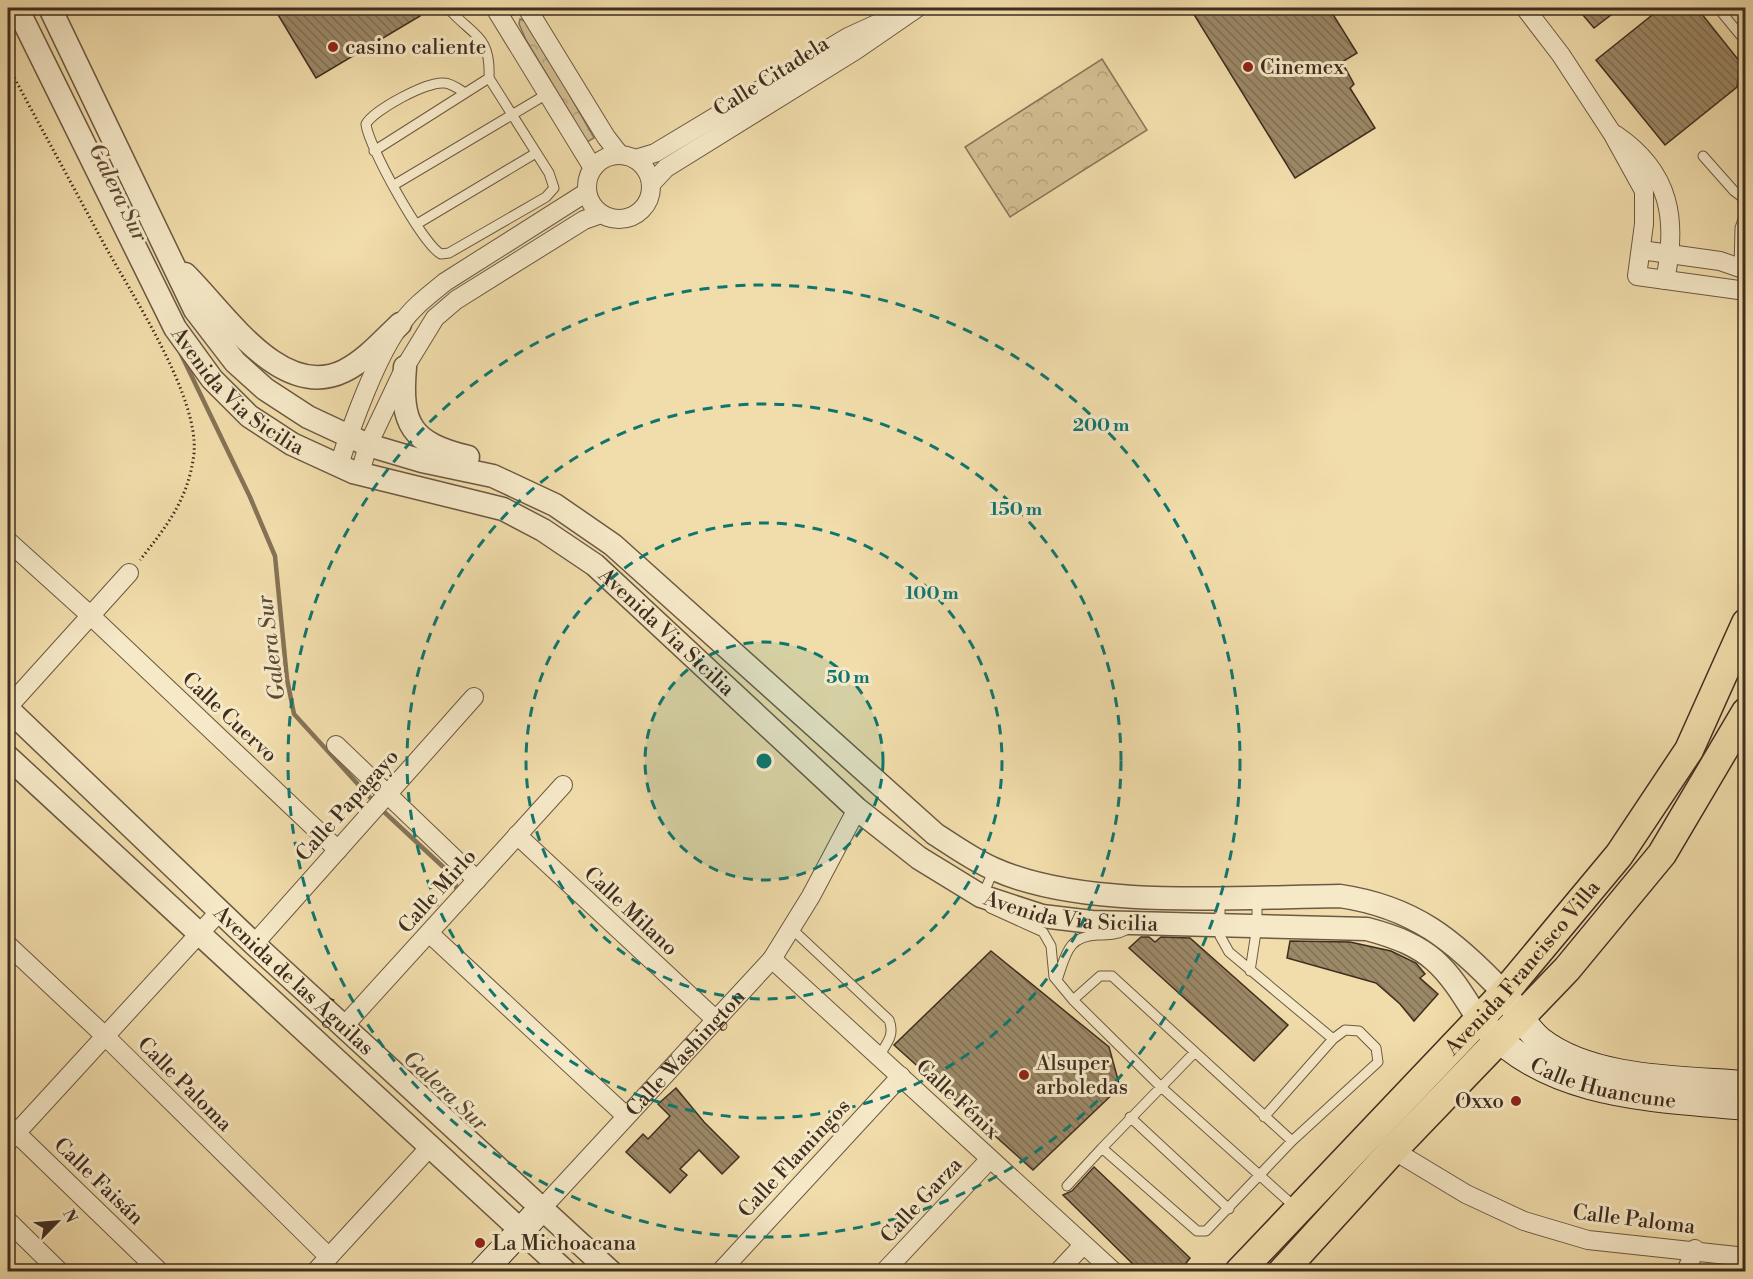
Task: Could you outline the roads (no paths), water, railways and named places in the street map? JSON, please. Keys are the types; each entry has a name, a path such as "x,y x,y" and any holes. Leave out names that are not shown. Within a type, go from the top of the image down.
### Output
{"main road":[{"name":"Avenida Francisco Villa","path":"1239,1272 1504,993 1619,855 1689,750 1746,623"},
{"name":"Avenida Francisco Villa","path":"1295,1267 1393,1150 1567,969 1662,854 1746,712"},
{"name":"Calle Huancune","path":"1504,993 1521,1019 1539,1039 1567,1057 1591,1065 1665,1077 1746,1084"},
{"name":"Calle Huancune","path":"1478,1019 1498,1041 1528,1061 1581,1086 1652,1098 1746,1107"},
{"name":"Calle Washington","path":"483,1272 543,1207"},
{"path":"1295,1267 1301,1228 1298,1210"}],"street":[{"name":"Avenida Via Sicilia","path":"17,8 155,290 181,336 212,379 249,416 292,444 349,469 503,509 543,530 595,565 857,809 919,858 981,896 1042,916 1138,925 1219,924 1367,929 1407,942 1431,956 1451,975 1478,1019"},
{"name":"Avenida Via Sicilia","path":"50,8 195,310 235,362 265,389 308,417 358,440 422,461 493,476 555,505 613,545 935,834 994,869 1053,888 1159,897 1340,896 1366,900 1402,911 1435,931 1472,959 1504,993"},
{"path":"495,8 593,168"},
{"path":"526,8 606,137 648,174 651,184 647,203 634,216 615,219 601,214 589,201 587,192 589,175 600,160 627,157"},
{"name":"Calle Citadela","path":"627,157 655,153 848,37 912,8"},
{"name":"Calle Citadela","path":"651,184 666,168 856,50 917,8"},
{"path":"1525,8 1612,133 1644,191 1644,224 1637,276 1746,291"},
{"path":"1612,133 1637,150 1653,170 1667,198 1670,254 1665,280"},
{"path":"171,261 236,330 266,357 297,376 321,379 343,372 360,361 423,299 445,282 587,192"},
{"path":"358,440 435,318 456,300 584,220 601,214"},
{"path":"1641,250 1720,261 1742,269"},
{"path":"1685,283 1706,271 1727,274 1742,269"},
{"path":"349,469 387,346 400,324"},
{"path":"405,367 402,393 408,420 423,441 449,452 501,465 515,476 525,491"},
{"name":"Calle Cuervo","path":"8,541 91,616 338,850"},
{"path":"8,708 129,573"},
{"name":"Calle Papagayo","path":"254,944 474,697"},
{"name":"Avenida de las Águilas","path":"8,708 254,944 543,1207 611,1272"},
{"path":"336,745 477,880"},
{"name":"Avenida de las Águilas","path":"8,757 201,932 429,1148 566,1272"},
{"name":"Calle Mirlo","path":"344,1026 563,785"},
{"name":"Calle Washington","path":"543,1207 772,959 792,929 857,809"},
{"name":"Calle Milano","path":"517,836 715,1019"},
{"path":"10,1133 105,1036 220,911"},
{"path":"429,933 626,1116"},
{"name":"Calle Paloma","path":"8,945 105,1036 329,1257"},
{"name":"Calle Fénix","path":"772,959 1114,1272"},
{"name":"Calle Flamingos","path":"720,1272 901,1076"},
{"name":"Calle Faisán","path":"10,1133 160,1272"},
{"path":"315,1272 429,1148"},
{"name":"Calle Paloma","path":"1393,1150 1466,1194 1524,1221 1588,1240 1695,1249 1746,1257"},
{"name":"Calle Garza","path":"884,1272 990,1159"},
{"path":"9,1227 60,1272"},
{"path":"1058,1272 1083,1245"},
{"path":"1686,1272 1695,1249"}],"lane":[{"path":"448,8 483,39 490,61 489,78 553,181 554,188 546,197 449,253 441,254 429,245 374,151 366,124 375,114 433,83 447,82 465,93"},
{"path":"504,8 512,10 526,8"},
{"path":"1718,8 1746,42"},
{"path":"374,151 489,78"},
{"path":"394,185 547,94"},
{"path":"417,224 536,153"},
{"path":"1703,156 1734,191 1746,200"},
{"path":"1742,269 1740,228 1746,211"},
{"path":"994,869 981,896 998,914 1043,932 1051,946 1051,966 1057,980 1072,1000 1161,1086 1298,1210"},
{"path":"1220,897 1219,924 1224,945 1250,971 1333,1039"},
{"path":"1250,971 1257,926 1257,897"},
{"path":"1057,980 1070,946 1079,939 1115,934 1138,925"},
{"path":"792,929 889,1020 892,1029 891,1038 879,1056"},
{"path":"1072,1000 1100,976 1109,975 1292,1142"},
{"path":"1102,1148 1197,1231 1206,1232 1292,1142 1378,1062 1376,1048 1359,1031 1346,1030 1333,1039 1264,1117"},
{"path":"1067,1186 1130,1116 1195,1052"},
{"path":"1130,1116 1229,1209"}],"waterway":[{"name":"Galera Sur","path":"180,352 250,497 275,556 287,679 294,714 375,803"},
{"name":"Galera Sur","path":"381,809 454,877 457,891"}],"place":[{"name":"casino caliente","path":"333,47"},
{"name":"Cinemex","path":"1248,67"},
{"name":"Alsuper arboledas","path":"1024,1075"},
{"name":"Oxxo","path":"1516,1101"},
{"name":"La Michoacana","path":"480,1243"}]}
